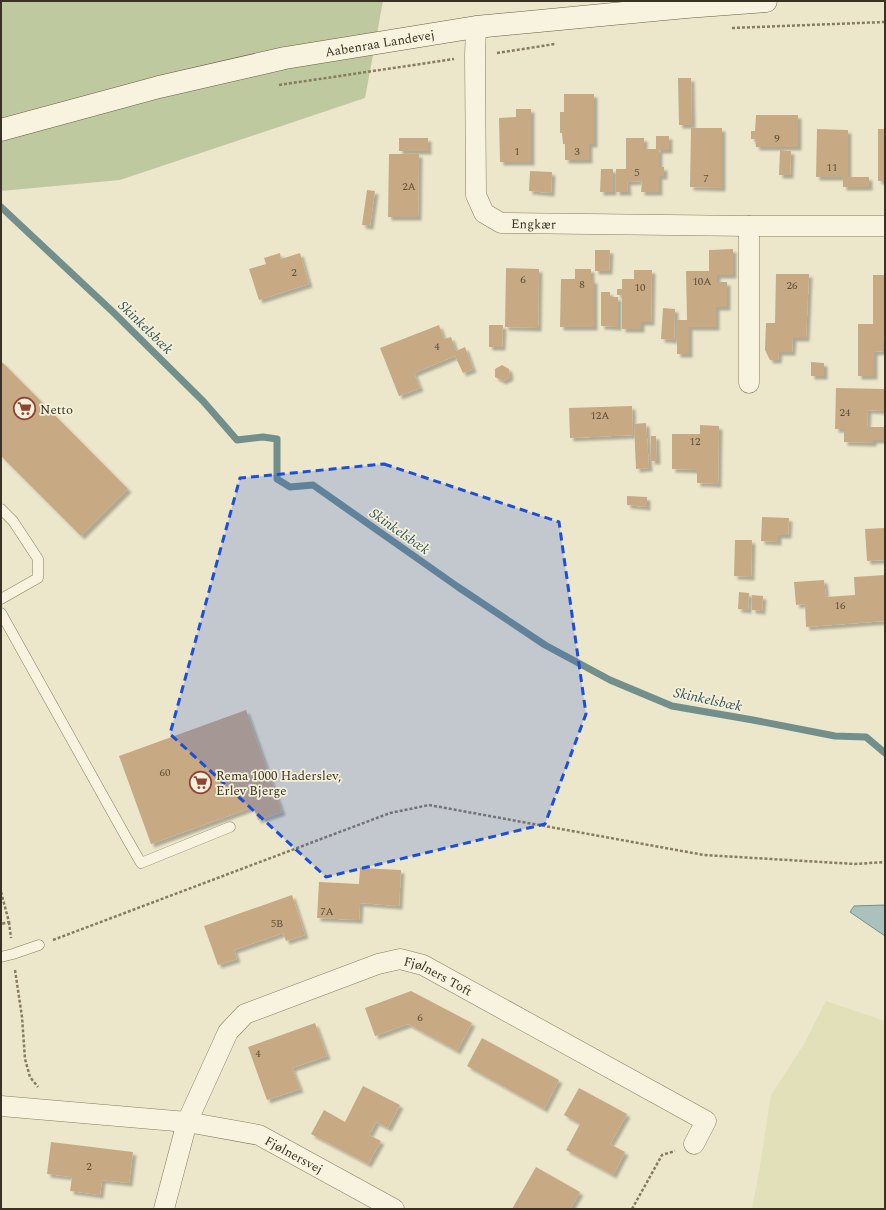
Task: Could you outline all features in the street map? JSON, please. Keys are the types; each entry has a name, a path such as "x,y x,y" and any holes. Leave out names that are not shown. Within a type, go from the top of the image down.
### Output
{"main road":[{"name":"Aabenraa Landevej","path":"1,130 159,87 285,58 476,27 766,1"}],"street":[{"name":"Engkær","path":"476,27 476,195 484,213 501,223 885,226"},
{"path":"749,383 750,226"},
{"name":"Fjølners Toft","path":"187,1122 228,1032 244,1014 378,964 400,959 423,964 706,1120 694,1144"},
{"name":"Fjølnersvej","path":"1,1106 187,1122 259,1135 394,1209"},
{"path":"164,1209 187,1122"}],"lane":[{"path":"1,509 12,521 38,559 38,578 1,599"},
{"path":"1,613 141,863 230,827"},
{"path":"1,957 39,945"}],"path":[{"path":"732,28 885,22"},
{"path":"271,86 558,44"},
{"path":"39,945 390,813 429,805 704,855 855,864 885,862"},
{"path":"1,892 13,954 22,1017 25,1059 30,1077 40,1088 54,1094 51,1110"},
{"path":"1,924 8,922"},
{"path":"632,1209 662,1155 694,1144"}],"highlighted area":[{"path":"384,464 559,522 586,714 545,824 326,877 170,734 240,478"}],"green space":[{"path":"383,1 365,98 120,180 1,191 1,2"},
{"path":"826,1001 885,1021 885,1209 752,1209 771,1095 804,1044"}],"water":[{"path":"885,905 885,936 850,912 854,906"}],"building":[{"path":"678,78 691,78 692,125 679,125"},
{"path":"564,94 594,94 594,144 589,144 589,160 565,160 565,144 563,144 562,133 560,133 560,112 564,112"},
{"path":"516,109 531,109 531,162 500,162 499,118 516,117"},
{"path":"756,115 798,115 798,147 756,147 755,139 751,139 751,131 755,131"},
{"path":"691,128 722,128 722,188 690,187"},
{"path":"817,129 848,130 848,177 869,177 869,187 843,187 843,177 816,177"},
{"path":"878,129 885,129 885,181 878,181"},
{"path":"656,136 669,136 669,150 659,150 659,167 664,167 664,176 659,176 659,192 641,192 642,181 627,182 628,192 616,192 616,169 626,169 626,138 644,138 644,149 656,149"},
{"path":"399,138 428,138 428,151 399,151"},
{"path":"780,150 791,151 790,175 779,175"},
{"path":"389,154 419,154 418,217 388,217"},
{"path":"601,169 613,169 613,192 600,192"},
{"path":"530,171 552,172 551,193 529,191"},
{"path":"367,190 375,191 370,226 362,225"},
{"path":"733,249 733,275 717,275 717,282 727,282 727,307 716,307 716,327 689,327 689,354 677,354 677,320 687,320 686,271 709,271 709,250"},
{"path":"595,250 610,250 609,271 595,271"},
{"path":"280,253 281,259 300,253 309,284 259,300 249,269 266,264 264,258"},
{"path":"506,268 539,269 538,328 505,327"},
{"path":"575,269 591,269 591,280 594,280 594,327 560,327 561,279 575,279"},
{"path":"634,270 652,270 651,322 641,322 641,329 622,329 622,295 617,295 617,289 622,289 622,279 634,279"},
{"path":"776,274 809,274 806,338 793,338 792,352 779,352 778,360 770,360 765,350 766,323 775,323"},
{"path":"873,275 885,275 885,342 883,342 883,351 874,352 874,376 858,376 858,324 873,324"},
{"path":"601,292 610,292 610,297 618,297 618,327 601,326"},
{"path":"663,308 675,309 674,340 661,339"},
{"path":"439,325 444,339 451,337 456,351 465,347 473,369 463,373 455,356 414,373 420,388 399,396 380,348"},
{"path":"489,325 503,325 502,347 489,347"},
{"name":"Netto","path":"2,362 128,489 81,536 1,456"},
{"path":"811,362 824,363 824,376 811,376"},
{"path":"502,365 509,369 510,377 503,381 495,377 495,369"},
{"path":"836,388 885,389 885,411 868,410 867,427 885,427 885,440 873,440 873,443 844,442 844,429 835,429"},
{"path":"632,406 633,435 570,438 569,408"},
{"path":"646,423 649,468 636,469 634,424"},
{"path":"700,425 719,426 718,484 697,483 697,470 672,469 672,434 700,434"},
{"path":"651,436 656,436 657,461 651,461"},
{"path":"627,496 647,497 647,507 627,505"},
{"path":"762,517 789,518 788,535 778,535 778,542 761,541"},
{"path":"885,528 885,560 867,561 865,529"},
{"path":"735,540 752,540 751,577 734,576"},
{"path":"885,575 885,621 806,627 805,604 796,605 794,582 824,580 826,597 855,595 854,577"},
{"path":"739,592 749,593 748,610 738,609"},
{"path":"752,595 763,596 762,611 752,610"},
{"name":"Rema 1000 Haderslev, Erlev Bjerge","path":"246,710 282,812 258,820 253,807 151,844 119,756"},
{"path":"360,868 401,870 399,906 360,903 359,920 317,918 319,882 359,884"},
{"path":"292,895 305,935 286,941 283,933 234,950 237,959 218,965 204,926"},
{"path":"411,991 472,1023 457,1051 408,1024 375,1036 365,1008"},
{"path":"315,1023 327,1056 292,1068 300,1089 267,1100 248,1047"},
{"path":"482,1038 559,1080 544,1109 467,1066"},
{"path":"363,1086 400,1105 388,1128 376,1122 369,1135 381,1141 368,1164 311,1134 324,1110 345,1122"},
{"path":"579,1088 627,1114 610,1144 625,1152 613,1175 566,1150 580,1124 564,1115"},
{"path":"51,1142 133,1152 129,1183 102,1180 100,1195 70,1191 72,1177 47,1174"},
{"path":"536,1167 580,1192 570,1209 512,1209"}],"waterway":[{"name":"Skinkelsbæk","path":"1,207 113,312 203,401 237,440 263,437 277,439 277,479 290,487 313,485 458,587 545,645 610,680 672,706 835,736 866,737 885,753"}],"place":[{"name":"Netto","path":"25,409"},
{"name":"Rema 1000 Haderslev, Erlev Bjerge","path":"200,782"}]}
